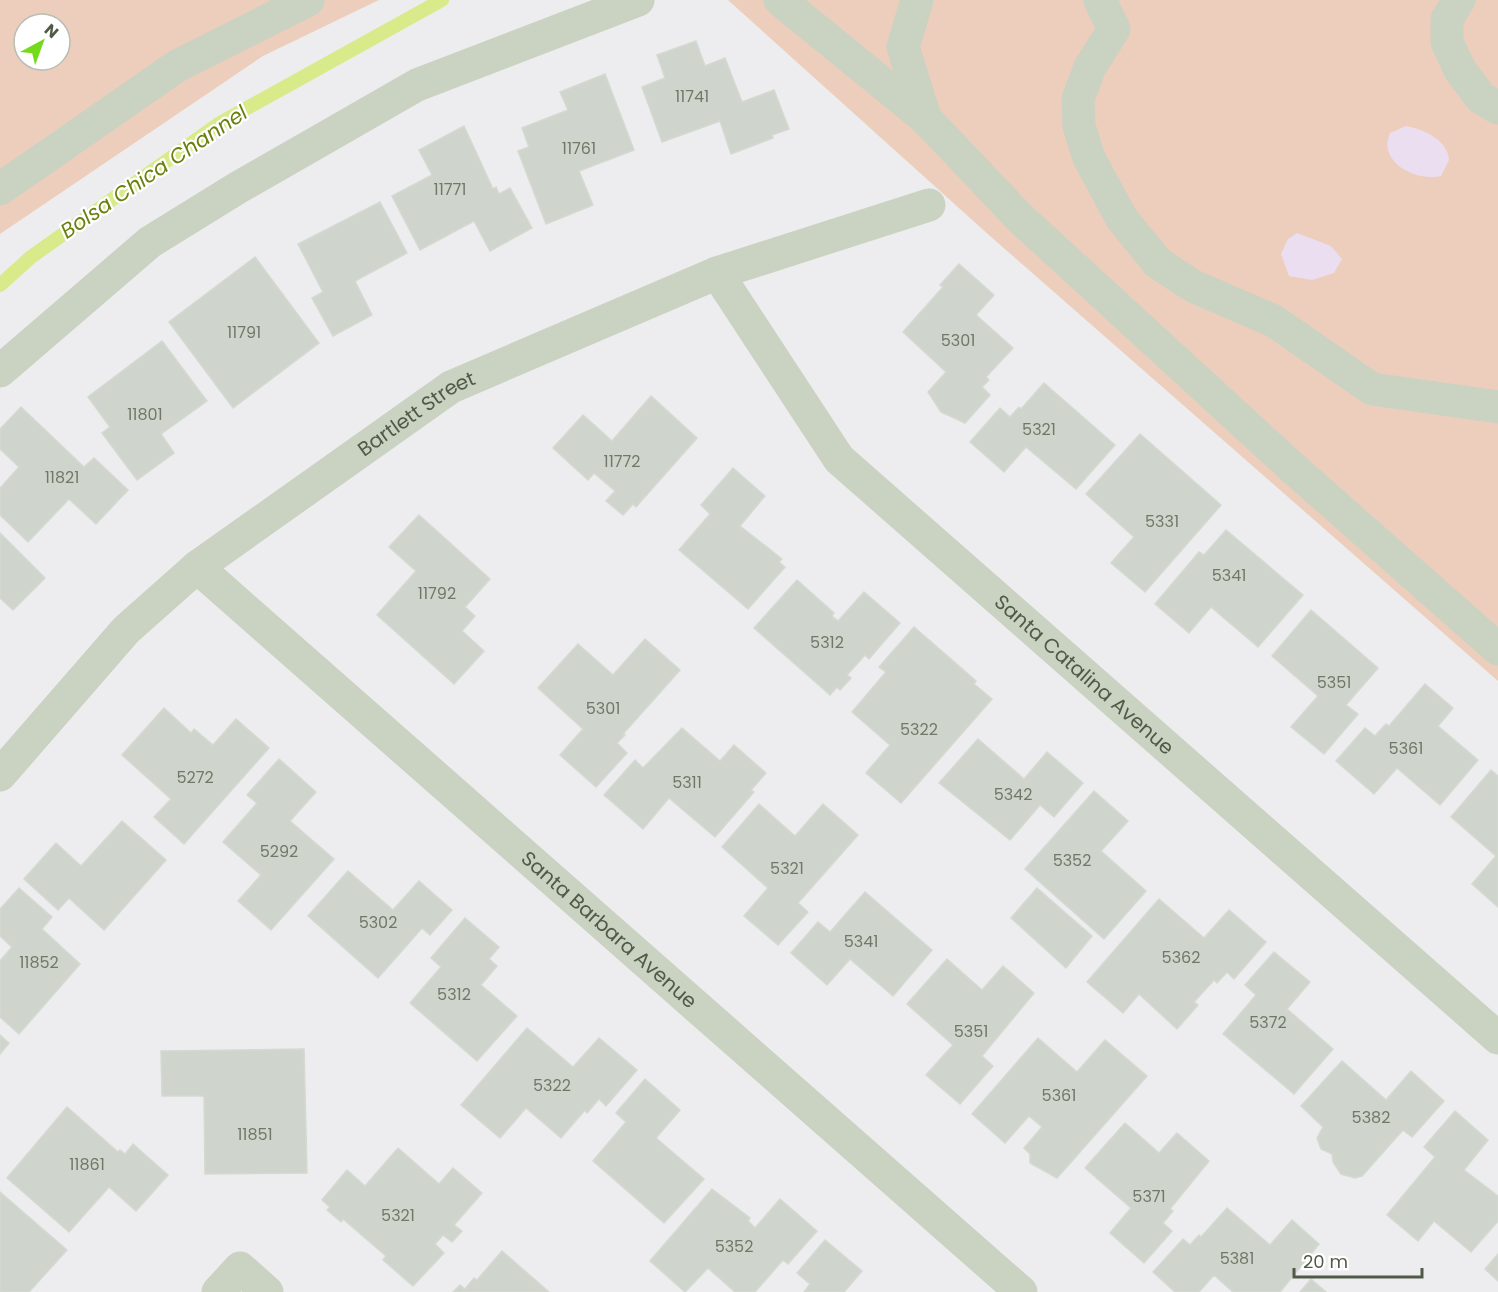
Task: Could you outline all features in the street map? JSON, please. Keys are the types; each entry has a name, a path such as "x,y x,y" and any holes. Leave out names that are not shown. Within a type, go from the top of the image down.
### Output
{"street":[{"path":"0,189 177,66 308,0"},
{"path":"0,371 150,242 239,187 417,85 638,0"},
{"path":"780,0 925,117 1019,217 1294,469 1498,649"},
{"path":"917,0 903,47 925,117"},
{"path":"1100,0 1114,29 1090,67 1078,99 1079,126 1089,158 1122,219 1158,263 1193,286 1274,321 1372,389 1498,407"},
{"path":"1460,0 1446,19 1447,42 1460,70 1481,98 1498,108"},
{"name":"Bartlett Street","path":"0,775 126,630 197,567 451,387 717,273 929,205"},
{"name":"Santa Catalina Avenue","path":"717,273 839,459 1498,1038"},
{"name":"Santa Barbara Avenue","path":"197,567 1021,1292"},
{"path":"218,1292 240,1268 267,1292"}],"shaded area":[{"path":"0,0 379,0 263,56 0,234"},
{"path":"728,0 1498,0 1498,681 990,236"}],"sand":[{"path":"1406,126 1427,133 1444,147 1449,160 1441,176 1431,177 1410,173 1394,161 1387,143 1390,133"},
{"path":"1297,233 1331,246 1342,259 1334,273 1312,280 1289,276 1281,254 1288,239"}],"building":[{"path":"696,41 705,66 725,58 742,102 774,90 789,129 772,135 773,138 731,154 720,121 662,142 642,87 665,78 657,55"},
{"path":"605,74 634,150 579,171 593,205 546,224 518,151 529,147 522,128 568,110 560,92"},
{"path":"464,126 493,189 496,187 499,194 510,188 532,228 490,251 474,221 420,250 392,196 432,175 419,150"},
{"path":"380,202 407,253 355,281 372,315 333,336 312,298 323,292 298,244"},
{"path":"255,257 319,343 233,408 169,322"},
{"path":"959,264 994,295 976,315 1013,348 986,377 989,380 982,387 990,395 965,423 941,412 928,392 946,372 903,332 943,287 940,285"},
{"path":"162,341 207,401 161,434 174,453 137,480 102,433 110,427 88,397"},
{"path":"1044,383 1115,445 1076,489 1026,447 1004,472 970,442 1000,408 1010,417 1019,407 1021,409"},
{"path":"651,396 697,438 636,507 633,504 623,515 606,501 615,491 594,473 588,480 553,448 583,415 612,441"},
{"path":"21,407 84,467 94,458 128,490 96,524 69,499 28,542 0,515 0,488 19,467 0,449 0,429"},
{"path":"1140,434 1221,505 1145,592 1111,563 1134,537 1086,494"},
{"path":"733,468 765,496 740,526 782,559 779,562 785,567 748,609 679,550 710,514 701,505"},
{"path":"419,515 490,579 465,607 475,616 462,631 484,651 454,684 377,615 416,571 389,547"},
{"path":"1226,530 1303,595 1258,647 1211,607 1189,633 1155,604 1199,552 1204,555"},
{"path":"0,533 45,578 13,610 0,598"},
{"path":"797,580 834,613 832,616 838,621 864,592 900,623 869,659 865,655 847,675 851,678 840,690 837,687 830,695 754,628"},
{"path":"1311,610 1378,668 1346,705 1358,714 1324,754 1291,727 1318,696 1272,656"},
{"path":"914,627 976,681 974,684 992,699 901,803 866,773 890,745 852,712 886,672 879,667"},
{"path":"645,639 680,670 623,734 625,735 617,743 627,753 596,787 560,755 583,729 538,688 578,644 613,675"},
{"path":"1425,684 1453,708 1438,726 1478,760 1440,805 1397,768 1374,794 1336,761 1365,728 1375,736 1386,724 1389,726"},
{"path":"164,708 191,733 194,729 213,745 236,719 269,748 184,844 154,817 171,799 122,755"},
{"path":"682,728 720,761 734,745 766,773 751,790 754,792 715,837 669,798 643,829 604,795 635,760 643,768"},
{"path":"978,739 1024,779 1047,752 1083,783 1054,817 1040,805 1010,840 939,783"},
{"path":"279,759 316,792 290,821 334,859 271,930 238,901 261,875 223,842 257,803 247,795"},
{"path":"1491,770 1498,776 1498,907 1472,884 1496,856 1451,817"},
{"path":"1094,791 1128,821 1101,851 1146,891 1104,939 1025,869"},
{"path":"759,804 795,836 823,804 858,835 798,903 808,912 778,945 744,916 768,888 722,847"},
{"path":"122,821 166,860 104,930 69,898 58,910 24,879 56,843 81,866"},
{"path":"348,871 393,910 419,881 452,910 430,935 422,928 378,978 308,916"},
{"path":"19,888 52,917 42,929 80,964 19,1034 0,1017 0,961 12,947 0,936 0,909"},
{"path":"1037,888 1092,936 1066,968 1011,918"},
{"path":"865,892 932,950 893,996 850,959 827,985 791,953 818,922 830,932"},
{"path":"1159,899 1204,938 1229,910 1266,942 1234,979 1227,972 1217,983 1214,980 1194,1002 1198,1005 1177,1029 1139,994 1123,1013 1087,982"},
{"path":"465,918 499,947 489,959 497,966 481,985 517,1016 477,1061 410,1003 441,967 431,958"},
{"path":"1274,952 1310,982 1287,1009 1333,1049 1294,1094 1223,1034 1256,995 1245,985"},
{"path":"947,959 982,990 1003,966 1034,993 982,1056 993,1066 960,1104 926,1075 953,1045 907,1004"},
{"path":"527,1028 573,1067 599,1038 637,1070 606,1106 599,1099 587,1113 585,1110 561,1138 526,1108 500,1138 461,1105"},
{"path":"0,1035 9,1043 0,1054"},
{"path":"1038,1038 1077,1072 1105,1040 1147,1076 1057,1178 1030,1163 1030,1154 1024,1148 1042,1127 1029,1116 1005,1143 972,1114"},
{"path":"304,1049 307,1173 205,1174 204,1096 162,1096 161,1051"},
{"path":"1342,1061 1386,1100 1411,1071 1444,1101 1412,1137 1403,1130 1362,1176 1355,1178 1341,1174 1333,1162 1332,1154 1321,1149 1317,1138 1323,1127 1301,1106"},
{"path":"645,1079 680,1110 656,1138 704,1179 664,1223 593,1161 626,1122 616,1113"},
{"path":"67,1107 118,1152 120,1150 125,1154 133,1144 168,1175 136,1211 109,1187 69,1232 7,1178"},
{"path":"1455,1111 1488,1140 1464,1170 1498,1196 1498,1221 1471,1252 1434,1221 1418,1241 1387,1215 1435,1157 1424,1147"},
{"path":"1125,1123 1159,1153 1177,1133 1209,1161 1170,1209 1173,1211 1163,1223 1172,1231 1144,1263 1110,1233 1131,1208 1085,1168"},
{"path":"398,1148 439,1184 453,1168 482,1193 454,1225 462,1231 452,1242 443,1235 435,1244 444,1253 413,1286 383,1260 386,1256 343,1219 341,1222 327,1210 330,1207 322,1200 347,1170 365,1186"},
{"path":"712,1189 750,1218 748,1221 755,1228 780,1199 817,1231 788,1264 783,1260 755,1292 735,1292 708,1268 685,1292 650,1261"},
{"path":"0,1192 67,1250 29,1292 0,1292"},
{"path":"1227,1208 1270,1245 1292,1220 1319,1244 1280,1292 1233,1292 1214,1275 1199,1292 1175,1292 1153,1272 1183,1239 1190,1245 1199,1235 1201,1237"},
{"path":"825,1240 862,1271 844,1292 804,1292 810,1284 797,1273"},
{"path":"502,1251 549,1292 453,1292 460,1285 465,1289 474,1278 477,1280"},
{"path":"1498,1254 1498,1281 1485,1269"},
{"path":"1311,1279 1326,1292 1300,1292"}],"waterway":[{"name":"Bolsa Chica Channel","path":"0,285 31,257 220,123 442,0"}]}
